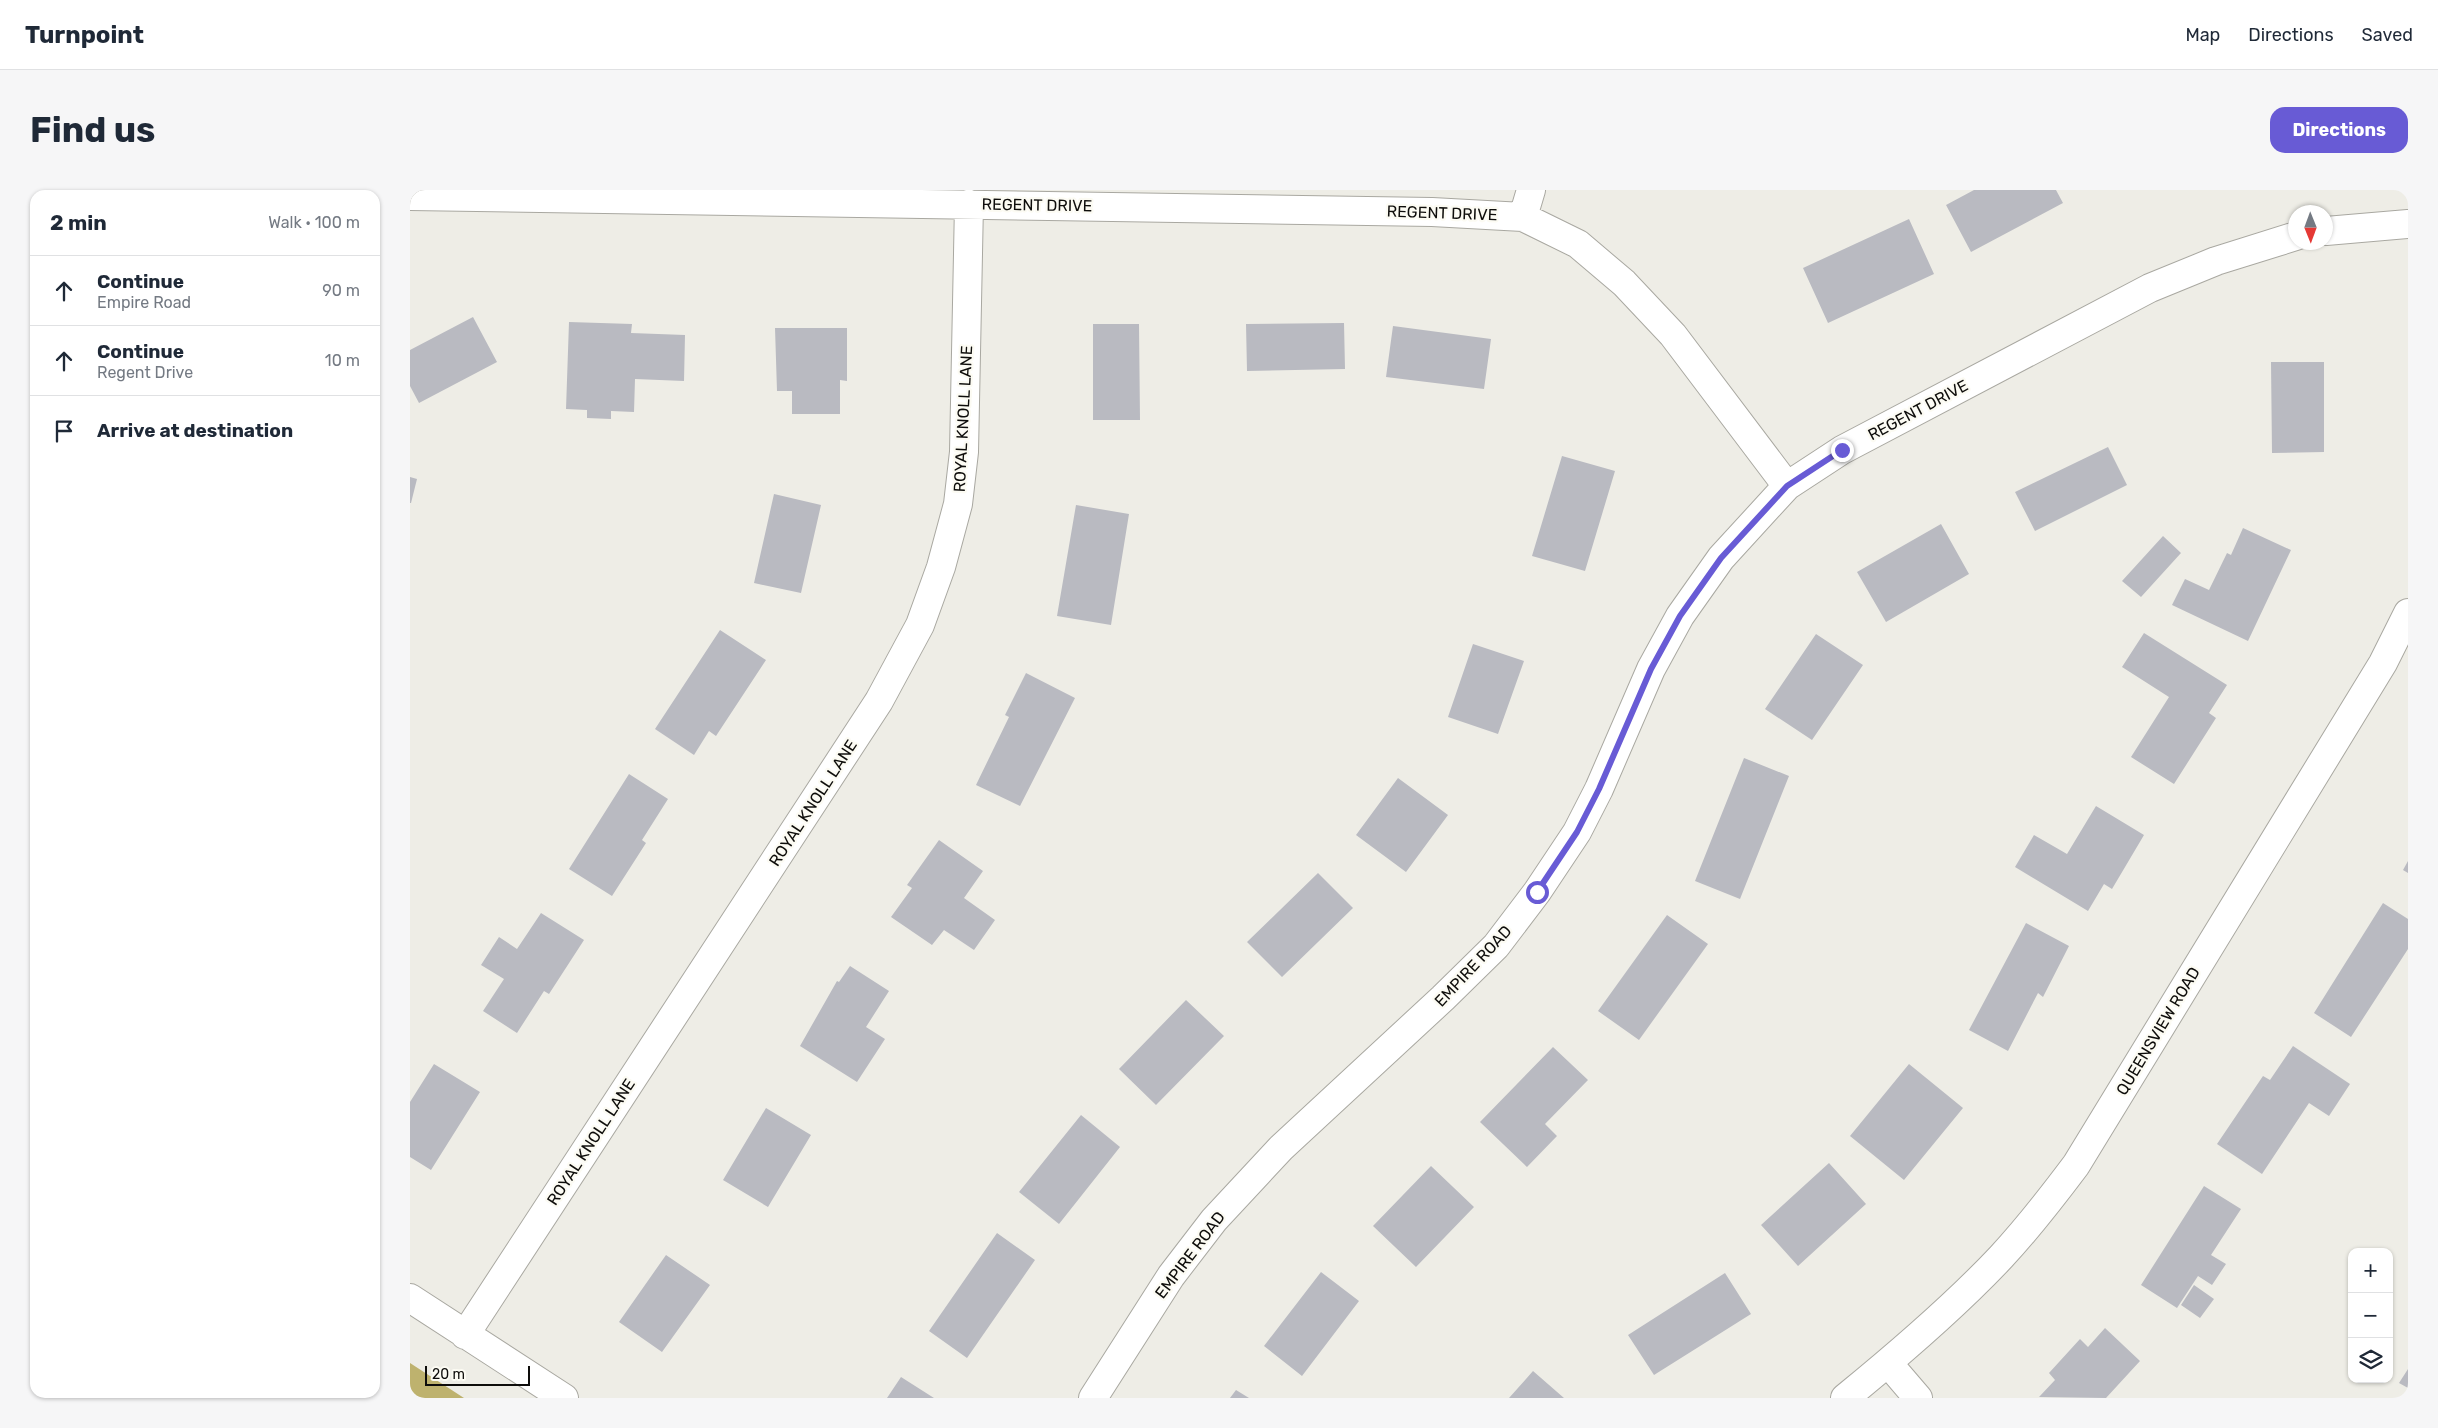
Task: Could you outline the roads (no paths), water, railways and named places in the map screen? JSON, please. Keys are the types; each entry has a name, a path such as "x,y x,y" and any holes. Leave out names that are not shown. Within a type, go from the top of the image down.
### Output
{"street":[{"path":"1523,217 1531,190"},
{"name":"REGENT DRIVE","path":"410,196 1432,212 1523,217 1578,244 1624,283 1674,335 1787,486 1842,450 2150,288 2216,260 2288,238"},
{"name":"ROYAL KNOLL LANE","path":"465,1335 879,701 920,625 941,567 958,504 964,452 969,204"},
{"path":"2333,230 2408,224"},
{"name":"EMPIRE ROAD","path":"1093,1398 1171,1276 1214,1220 1281,1148 1444,998 1496,946 1537,892 1581,824 1599,789 1651,669 1680,616 1721,558 1787,486"},
{"name":"QUEENSVIEW ROAD","path":"1845,1398 1955,1304 2001,1257 2043,1209 2076,1165 2383,663 2408,613"},
{"path":"410,1298 564,1398"},
{"path":"1888,1363 1918,1398"}]}
